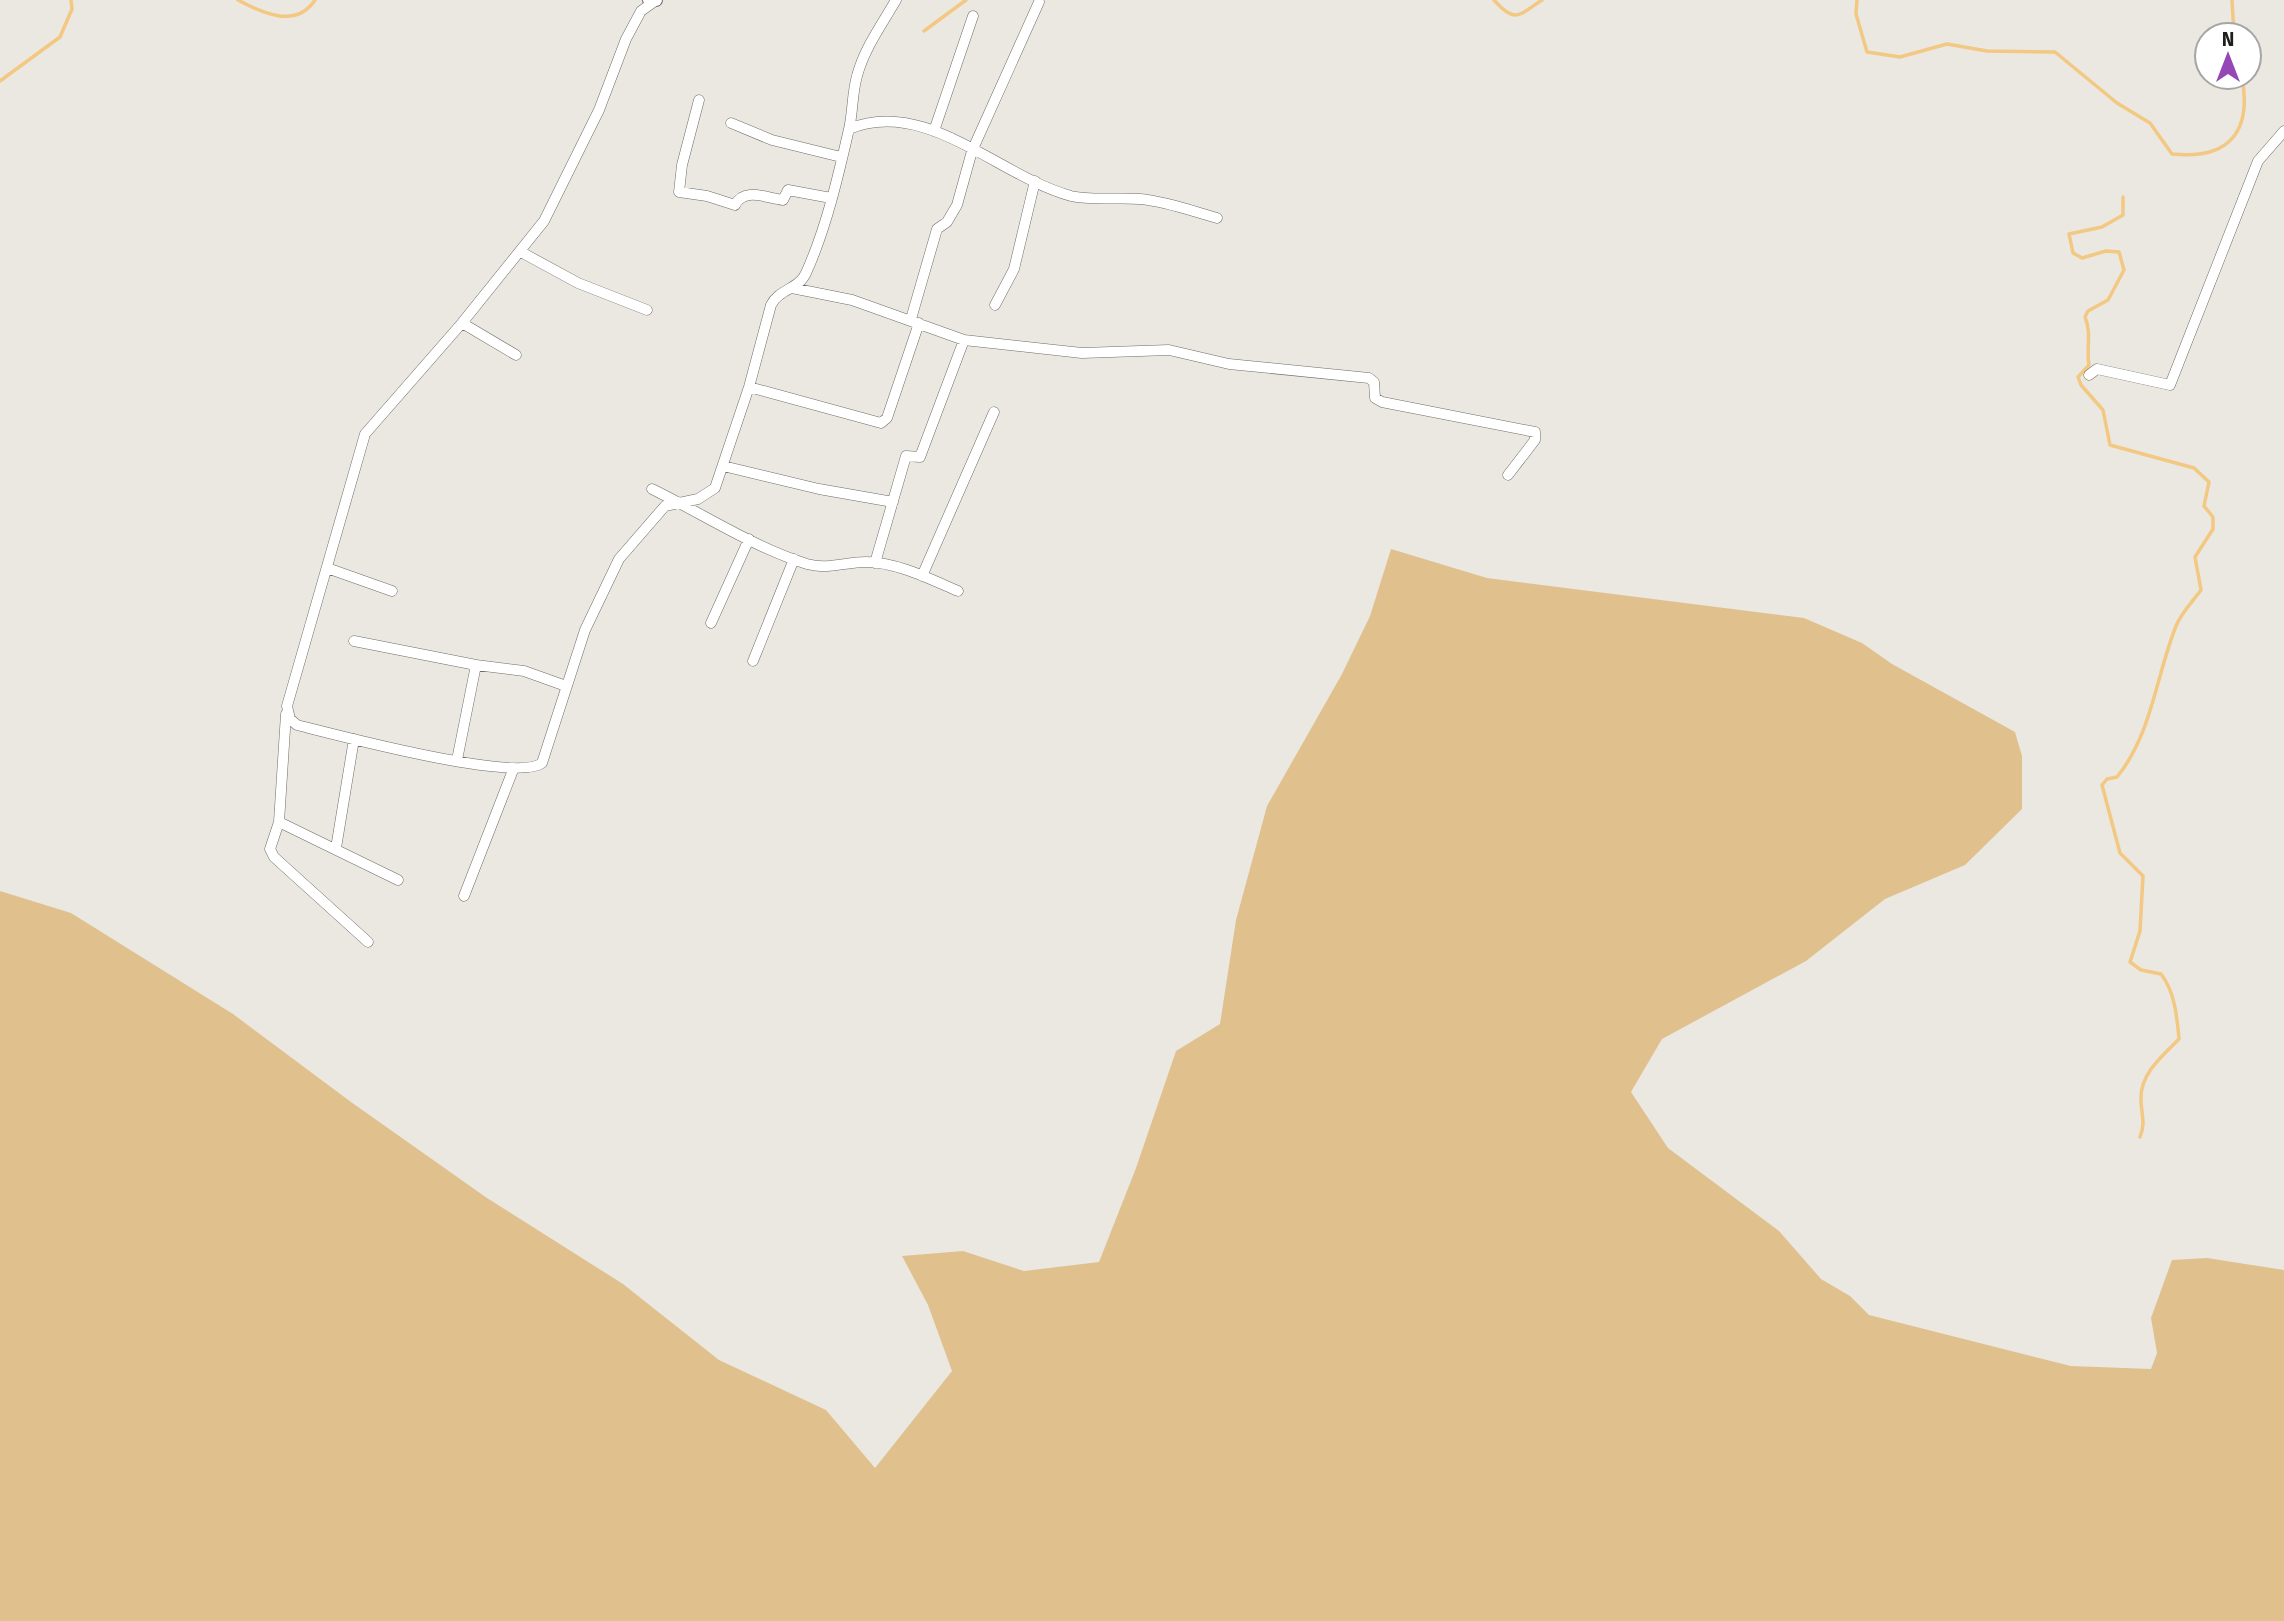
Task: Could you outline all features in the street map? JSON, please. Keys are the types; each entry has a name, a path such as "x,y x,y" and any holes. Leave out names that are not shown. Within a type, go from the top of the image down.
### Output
{"street":[{"path":"368,942 274,857 270,849 279,822 287,706 365,434 521,252 560,195 599,110 626,39 641,11 653,0"},
{"path":"287,706 290,719 297,725 354,739 486,768 513,770 532,768 542,763 598,598 619,559 661,509 709,494 723,466 749,387 771,304 779,294 792,288 807,272 831,198 849,129 857,77 865,55 896,0"},
{"path":"749,387 875,427 887,418 915,321 933,239 937,229 947,222 957,205 972,151 1039,2"},
{"path":"934,131 972,16"},
{"path":"699,100 682,164 679,192 707,196 735,205 739,198 747,194 783,200 788,190 831,198"},
{"path":"849,129 865,122 890,119 934,131 1035,181 1072,196 1142,199 1217,218"},
{"path":"732,123 772,141 841,157"},
{"path":"2089,375 2097,369 2170,385 2258,161 2284,131"},
{"path":"995,305 1014,269 1035,181"},
{"path":"521,252 568,279 647,310"},
{"path":"792,288 852,300 964,340 1082,353 1170,350 1229,364 1369,378 1374,382 1375,398 1382,402 1535,432 1535,440 1508,475"},
{"path":"462,323 516,355"},
{"path":"875,563 906,456 920,457 964,340"},
{"path":"922,576 994,412"},
{"path":"723,466 819,489 893,502"},
{"path":"652,489 794,559 823,567 875,563 922,576 958,591"},
{"path":"711,623 749,539"},
{"path":"753,661 794,559"},
{"path":"327,568 392,591"},
{"path":"354,641 476,665 524,671 566,686"},
{"path":"457,760 476,665"},
{"path":"336,848 354,739"},
{"path":"464,896 513,770"},
{"path":"279,822 398,880"}],"shaded area":[{"path":"1391,549 1487,578 1804,618 1862,643 1892,664 2015,732 2022,756 2022,809 1965,865 1885,899 1806,961 1662,1039 1631,1092 1668,1148 1779,1231 1821,1279 1850,1296 1869,1315 2071,1366 2151,1369 2157,1353 2151,1318 2172,1260 2207,1258 2284,1270 2284,1621 0,1621 0,891 71,913 233,1014 487,1198 623,1284 719,1360 826,1410 875,1468 952,1371 928,1305 902,1256 963,1251 1024,1271 1099,1262 1136,1168 1176,1051 1220,1024 1236,920 1267,806 1342,674 1370,616"}],"waterway":[{"path":"0,81 60,37 72,9 71,0"},
{"path":"238,0 257,10 278,16 298,14 315,0"},
{"path":"924,31 966,0"},
{"path":"1494,0 1513,15 1523,13 1542,0"},
{"path":"1857,0 1856,14 1867,52 1900,57 1947,44 1987,51 2055,52 2117,103 2150,123 2172,154 2192,155 2222,147 2239,127 2243,113 2243,91"},
{"path":"2232,0 2233,21"},
{"path":"2123,197 2123,215 2102,227 2069,234 2073,253 2082,258 2106,251 2119,252 2124,270 2108,300 2088,311 2085,317 2089,365 2078,377 2081,385 2103,410 2110,445 2194,468 2209,482 2204,506 2213,517 2213,529 2195,557 2201,590 2176,626 2146,724 2129,760 2117,777 2107,779 2102,785 2120,853 2143,876 2140,931 2130,962 2141,970 2161,974 2166,981 2174,1005 2179,1039 2144,1081 2141,1099 2143,1127 2140,1137"}]}
